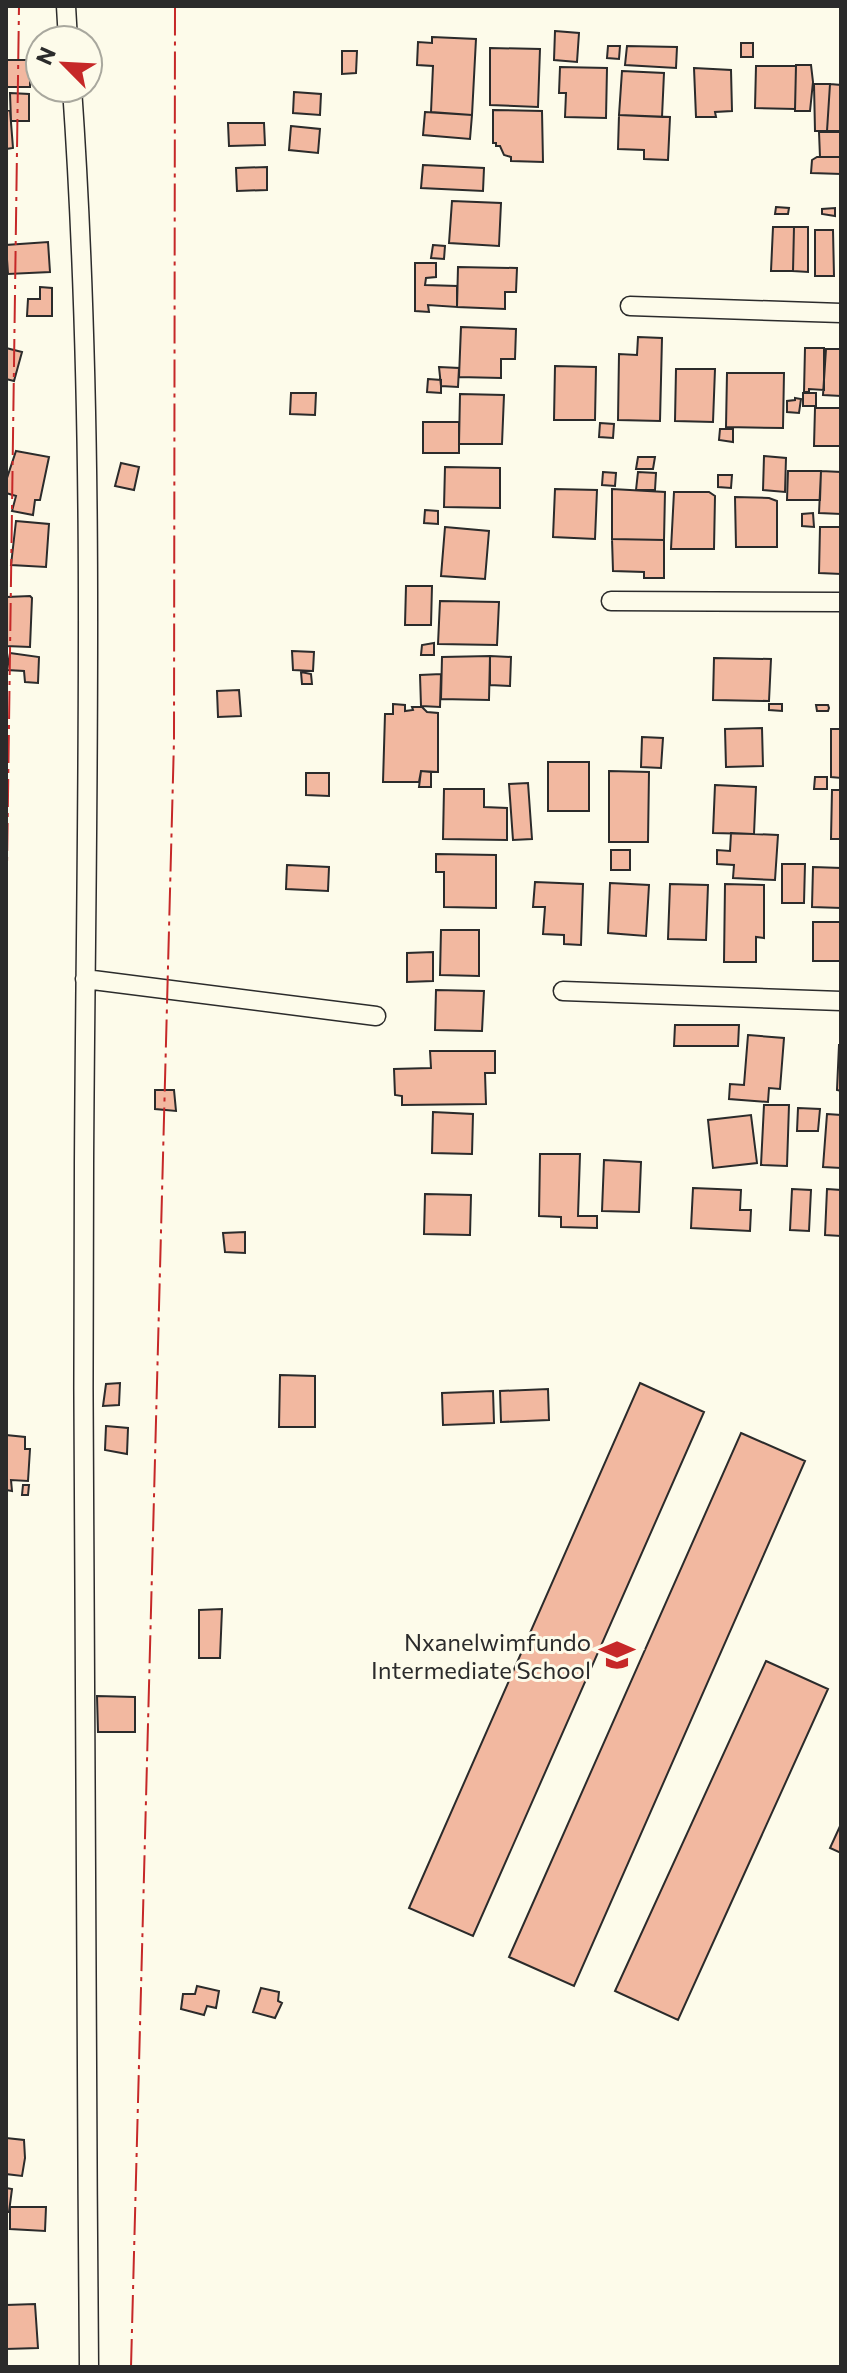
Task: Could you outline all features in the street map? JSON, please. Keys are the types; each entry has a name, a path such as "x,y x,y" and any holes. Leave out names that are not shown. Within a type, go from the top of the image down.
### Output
{"lane":[{"path":"73,104 81,223 88,475 82,1506 89,2367"},
{"path":"630,306 841,313"},
{"path":"611,601 841,602"},
{"path":"85,979 376,1016"},
{"path":"563,991 841,1001"}],"building":[{"path":"555,31 579,33 577,62 554,60"},
{"path":"432,37 476,39 472,115 431,112 433,66 417,65 418,42 432,43"},
{"path":"741,43 753,43 753,57 741,57"},
{"path":"608,46 620,46 619,59 607,58"},
{"path":"627,46 677,47 676,68 625,65"},
{"path":"490,48 540,49 538,107 490,105"},
{"path":"342,51 357,51 356,73 342,74"},
{"path":"6,60 24,60 24,87 6,87"},
{"path":"796,65 811,65 810,111 795,111"},
{"path":"756,66 796,66 795,109 755,108"},
{"path":"560,67 607,68 606,118 565,117 566,93 559,93"},
{"path":"694,68 731,70 732,111 715,112 716,117 696,117"},
{"path":"622,71 664,73 662,117 619,115"},
{"path":"814,84 830,84 827,131 815,131"},
{"path":"830,84 841,85 841,131 827,131"},
{"path":"294,92 321,94 320,115 293,113"},
{"path":"10,93 24,94 24,104 29,104 29,121 11,121"},
{"path":"10,110 13,148 6,149 6,111"},
{"path":"493,110 542,111 543,162 511,161 511,157 504,155 500,146 493,143"},
{"path":"425,112 472,115 470,139 423,135"},
{"path":"619,115 670,117 668,160 644,159 644,150 618,149"},
{"path":"228,123 264,123 265,145 229,146"},
{"path":"291,126 320,129 318,153 289,150"},
{"path":"819,132 841,132 841,157 820,157"},
{"path":"817,157 841,157 841,174 811,173 812,160"},
{"path":"423,165 484,168 483,191 421,188"},
{"path":"267,167 267,190 237,191 236,168"},
{"path":"452,201 501,203 499,246 449,243"},
{"path":"776,207 789,208 788,214 775,214"},
{"path":"835,208 835,216 822,214 822,209"},
{"path":"773,227 794,227 793,271 771,271"},
{"path":"794,227 808,227 808,272 793,271"},
{"path":"815,230 833,230 834,276 815,276"},
{"path":"48,242 50,272 8,274 6,245"},
{"path":"433,245 445,246 444,259 431,258"},
{"path":"415,263 436,263 436,277 426,278 425,285 457,286 457,307 428,305 429,312 415,311"},
{"path":"458,267 517,268 516,292 505,292 505,309 457,307"},
{"path":"40,287 52,288 52,316 27,316 28,299 40,299"},
{"path":"461,327 516,329 515,359 501,359 501,378 459,377"},
{"path":"638,337 662,338 660,421 618,420 619,354 637,355"},
{"path":"6,348 22,352 14,381 6,379"},
{"path":"805,348 824,348 824,390 809,389 809,392 804,392"},
{"path":"826,349 841,349 841,396 823,395"},
{"path":"555,366 596,367 595,420 554,420"},
{"path":"439,367 459,368 458,387 441,386"},
{"path":"676,369 715,369 713,422 675,421"},
{"path":"727,373 784,373 783,428 726,427"},
{"path":"428,379 441,380 441,393 427,392"},
{"path":"291,393 316,393 315,415 290,414"},
{"path":"803,393 816,393 816,406 803,406"},
{"path":"460,394 504,395 502,444 459,444"},
{"path":"801,399 799,413 787,412 787,401"},
{"path":"815,408 841,408 841,446 814,446"},
{"path":"423,422 459,422 459,453 423,453"},
{"path":"600,423 614,424 613,438 599,437"},
{"path":"720,429 733,429 733,442 719,440"},
{"path":"16,451 49,457 40,500 35,500 33,515 12,511 16,496 6,493 6,481"},
{"path":"764,456 786,458 785,492 763,490"},
{"path":"638,457 655,457 653,469 636,469"},
{"path":"121,463 139,467 134,490 115,486"},
{"path":"445,467 500,468 500,508 444,507"},
{"path":"788,471 821,471 820,500 787,500"},
{"path":"821,471 841,472 841,514 819,513"},
{"path":"603,472 616,473 615,486 602,485"},
{"path":"638,472 656,473 655,490 636,490"},
{"path":"718,475 732,475 731,488 718,487"},
{"path":"555,489 597,490 595,539 553,537"},
{"path":"612,489 665,492 664,540 612,539"},
{"path":"674,492 709,492 715,496 714,549 671,549"},
{"path":"735,497 777,501 777,547 736,547"},
{"path":"425,510 438,511 438,524 424,523"},
{"path":"813,513 814,527 802,526 802,514"},
{"path":"16,521 49,524 46,567 11,565"},
{"path":"445,527 489,531 485,579 441,576"},
{"path":"820,527 841,527 841,574 819,573"},
{"path":"612,539 664,540 664,578 644,578 644,572 613,571"},
{"path":"406,586 432,586 431,625 405,625"},
{"path":"30,596 30,647 6,646 7,597"},
{"path":"440,601 499,602 497,645 438,644"},
{"path":"434,643 434,655 421,655 422,645"},
{"path":"292,651 314,652 313,671 293,670"},
{"path":"10,653 39,657 38,683 25,682 24,671 7,670"},
{"path":"490,656 511,657 510,686 490,685"},
{"path":"490,656 489,700 441,699 442,657"},
{"path":"714,658 771,659 769,701 713,700"},
{"path":"301,672 311,674 312,684 302,684"},
{"path":"441,674 440,707 421,706 420,675"},
{"path":"239,690 241,716 218,717 217,691"},
{"path":"393,704 405,705 405,711 422,707 427,712 438,713 438,772 421,771 419,782 383,782 385,714 393,714"},
{"path":"769,704 782,704 782,711 769,710"},
{"path":"816,705 828,705 828,711 817,711"},
{"path":"762,728 763,766 726,767 725,729"},
{"path":"831,729 841,729 841,778 831,777"},
{"path":"642,737 663,738 661,768 641,767"},
{"path":"548,762 589,762 589,811 548,811"},
{"path":"421,771 431,772 431,787 419,787"},
{"path":"609,771 649,772 648,842 609,842"},
{"path":"306,773 329,773 329,796 306,795"},
{"path":"815,777 827,777 827,789 814,789"},
{"path":"528,783 532,839 513,840 509,784"},
{"path":"715,785 756,787 754,834 713,833"},
{"path":"444,789 484,789 484,807 507,808 507,840 443,839"},
{"path":"832,790 841,790 841,839 831,839"},
{"path":"731,833 778,835 775,880 733,878 734,865 717,864 717,850 730,851"},
{"path":"611,850 630,850 630,870 611,870"},
{"path":"436,854 496,855 496,908 444,907 444,872 436,872"},
{"path":"782,864 805,864 804,903 782,903"},
{"path":"287,865 329,867 328,891 286,889"},
{"path":"813,867 841,868 841,908 812,907"},
{"path":"535,882 583,884 581,945 564,944 564,935 543,934 545,907 533,907"},
{"path":"610,883 649,885 646,936 608,933"},
{"path":"670,884 708,885 706,940 668,939"},
{"path":"725,884 764,885 764,938 756,937 756,962 724,962"},
{"path":"813,922 841,922 841,961 813,961"},
{"path":"441,930 479,930 479,976 440,975"},
{"path":"433,952 433,981 407,982 407,953"},
{"path":"436,990 484,991 482,1031 435,1030"},
{"path":"675,1025 739,1025 738,1046 674,1046"},
{"path":"748,1035 784,1038 780,1089 769,1088 768,1102 729,1099 730,1084 744,1085"},
{"path":"841,1045 841,1091 837,1090"},
{"path":"430,1051 495,1051 495,1073 485,1073 486,1104 402,1105 402,1096 395,1095 394,1069 431,1068"},
{"path":"155,1090 174,1090 176,1111 155,1109"},
{"path":"764,1105 789,1105 787,1166 761,1165"},
{"path":"798,1108 820,1109 818,1131 797,1131"},
{"path":"433,1112 473,1114 472,1154 432,1153"},
{"path":"827,1114 841,1115 841,1168 823,1167"},
{"path":"751,1115 757,1163 713,1168 708,1120"},
{"path":"540,1154 580,1154 578,1216 597,1216 597,1228 561,1227 561,1217 539,1216"},
{"path":"604,1160 641,1162 639,1212 602,1211"},
{"path":"693,1188 741,1190 740,1210 751,1210 750,1231 691,1228"},
{"path":"792,1189 811,1190 809,1231 790,1230"},
{"path":"827,1189 841,1190 841,1236 825,1235"},
{"path":"425,1194 471,1195 470,1235 424,1234"},
{"path":"245,1232 245,1253 225,1252 223,1233"},
{"path":"280,1375 315,1376 315,1427 279,1427"},
{"path":"120,1383 119,1405 103,1406 106,1384"},
{"path":"640,1383 704,1412 473,1936 409,1908"},
{"path":"548,1389 549,1420 501,1422 500,1391"},
{"path":"493,1391 494,1423 443,1425 442,1393"},
{"path":"106,1426 128,1428 127,1454 105,1450"},
{"path":"741,1433 805,1461 574,1986 509,1957"},
{"path":"6,1435 25,1437 25,1449 30,1449 28,1481 11,1480 12,1491 6,1490"},
{"path":"23,1485 29,1485 28,1495 22,1495"},
{"path":"222,1609 220,1658 199,1658 199,1610"},
{"path":"766,1661 828,1689 678,2020 615,1991"},
{"path":"97,1696 135,1697 135,1732 98,1732"},
{"path":"841,1824 841,1853 830,1848"},
{"path":"197,1986 219,1991 216,2008 207,2006 204,2015 181,2009 183,1994 195,1994"},
{"path":"261,1988 279,1992 278,2001 282,2003 275,2018 253,2012"},
{"path":"6,2138 24,2140 22,2176 6,2174"},
{"path":"6,2188 12,2189 9,2212 6,2212"},
{"path":"10,2207 46,2207 45,2231 10,2229"},
{"path":"35,2304 38,2348 6,2349 6,2305"}],"power":[{"path":"6,939 19,6"},
{"path":"131,2367 174,740 175,6"}],"place":[{"name":"Nxanelwimfundo Intermediate School","path":"617,1655"}]}
